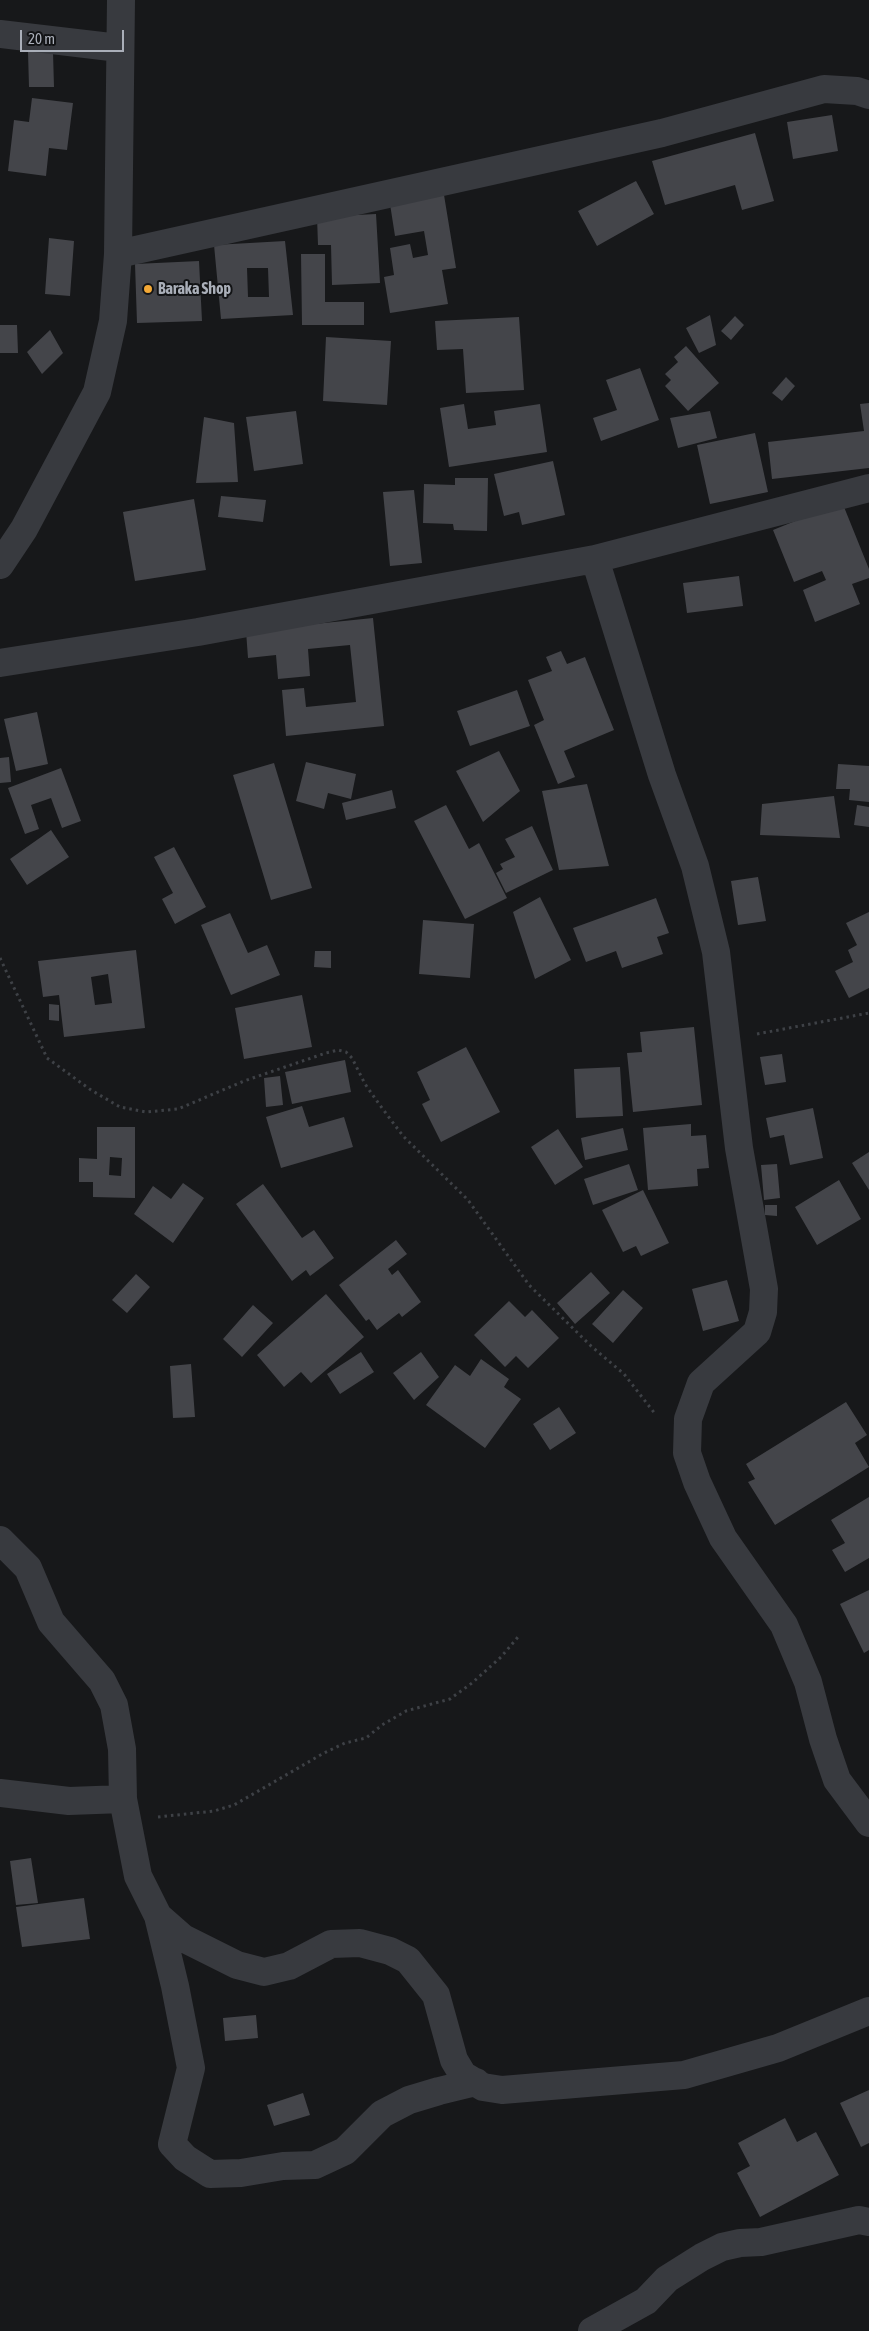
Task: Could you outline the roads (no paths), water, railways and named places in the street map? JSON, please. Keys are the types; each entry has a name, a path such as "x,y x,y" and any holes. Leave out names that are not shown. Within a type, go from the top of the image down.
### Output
{"street":[{"path":"0,565 24,529 97,392 113,321 118,254 121,0"},
{"path":"0,34 119,48"},
{"path":"118,254 662,132 824,90 858,91 869,95"},
{"path":"0,663 198,632 595,559 869,488"},
{"path":"595,559 662,775 695,866 716,952 739,1148 764,1290 763,1312 757,1332 701,1383 688,1419 687,1453 697,1482 723,1538 784,1625 808,1682 822,1739 837,1780 869,1824"},
{"path":"0,1540 28,1568 51,1622 102,1681 114,1705 122,1749 124,1808 138,1876 158,1916 175,1986 191,2068 172,2144 185,2158 210,2174 241,2173 283,2166 315,2165 345,2151 382,2114 417,2098 476,2082"},
{"path":"0,1793 124,1808"},
{"path":"158,1916 183,1938 237,1965 264,1972 289,1966 331,1944 360,1943 390,1951 408,1960 436,1995 454,2060 464,2075 483,2087 502,2090 684,2075 778,2048 869,2011"},
{"path":"592,2331 646,2301 667,2279 722,2247 740,2243 761,2242 859,2220 869,2222"}],"place":[{"name":"Baraka Shop","path":"148,289"}]}
